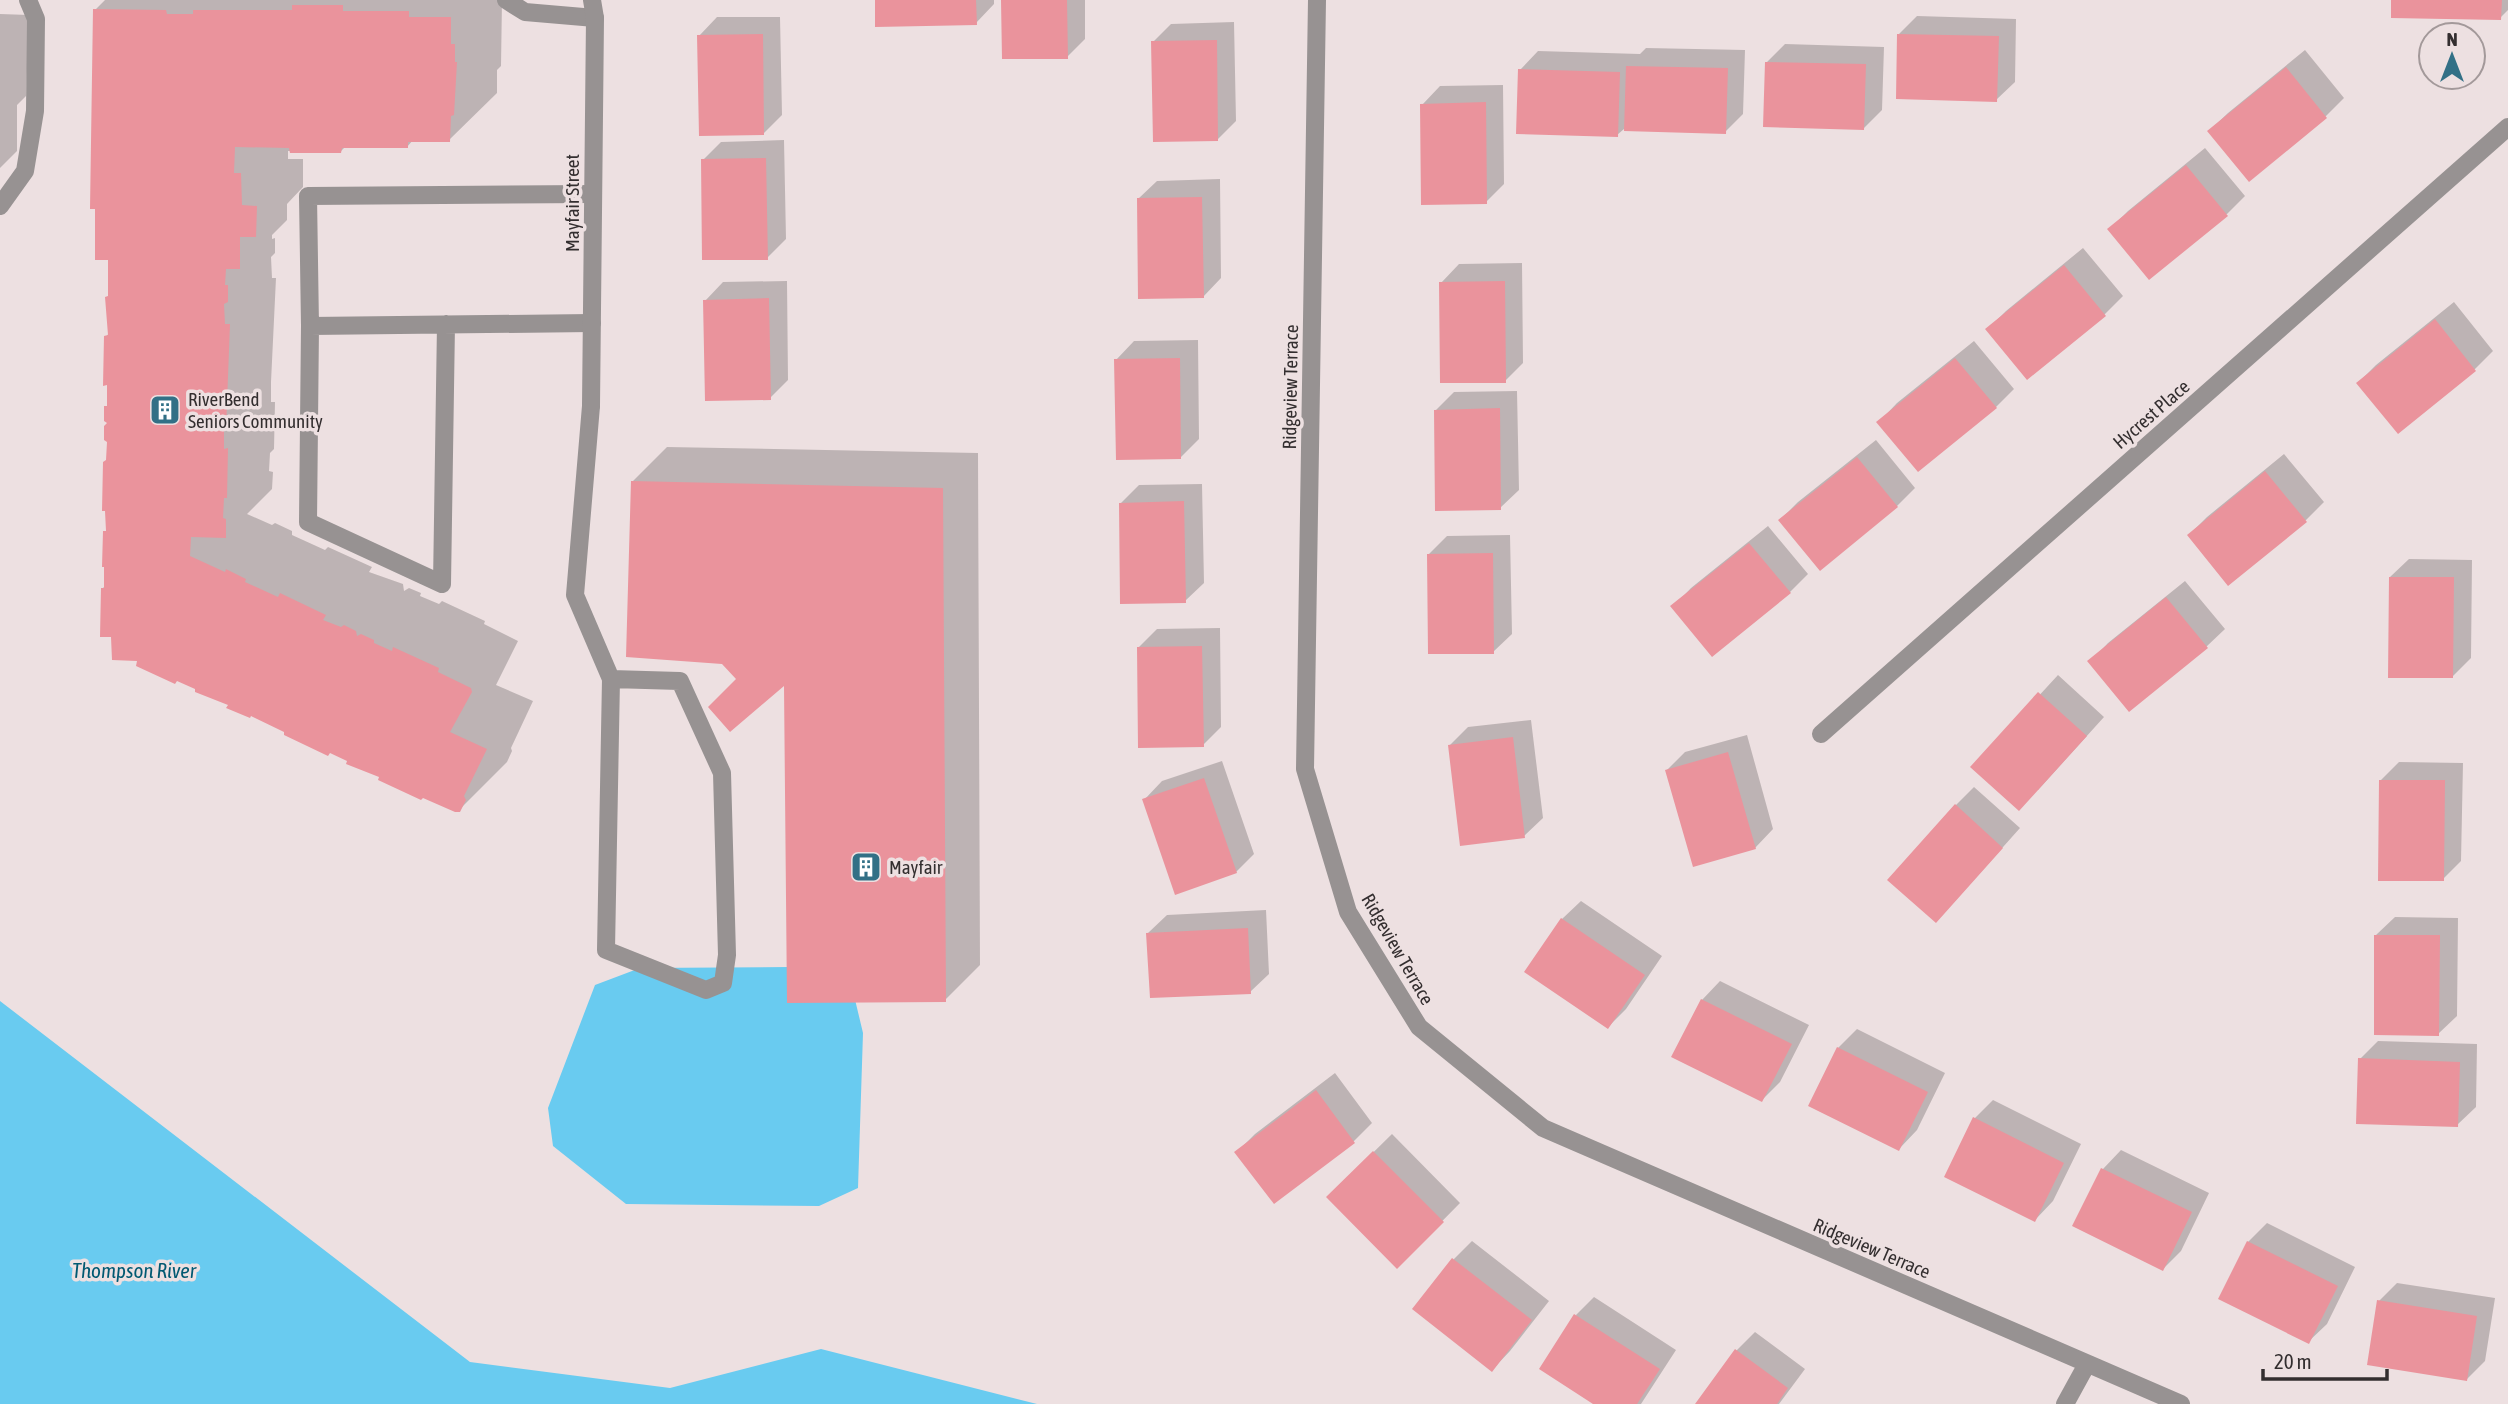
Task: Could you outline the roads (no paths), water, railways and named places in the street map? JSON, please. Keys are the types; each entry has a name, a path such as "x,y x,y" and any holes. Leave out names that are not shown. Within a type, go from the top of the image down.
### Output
{"street":[{"path":"0,206 25,171 35,111 36,19 27,0"},
{"path":"506,0 525,12 594,9"},
{"name":"Ridgeview Terrace","path":"1317,0 1304,769 1348,912 1419,1027 1542,1128 2181,1404"},
{"name":"Mayfair Street","path":"594,9 591,405 575,595 611,680"},
{"name":"Hycrest Place","path":"1821,734 2508,127"},
{"path":"446,324 442,583 308,522 308,196 593,194"},
{"path":"310,326 592,323"},
{"path":"611,680 680,681 722,773 726,955 723,983 706,990 606,950 611,680"},
{"path":"2065,1404 2087,1364"}],"water":[{"path":"791,967 852,987 863,1033 858,1188 819,1206 626,1204 553,1146 548,1108 595,985 640,968"},
{"name":"Thompson River","path":"0,1001 470,1362 670,1388 821,1349 1037,1404 0,1404"}],"place":[{"name":"RiverBend Seniors Community","path":"165,410"},
{"name":"Mayfair","path":"866,867"}]}
